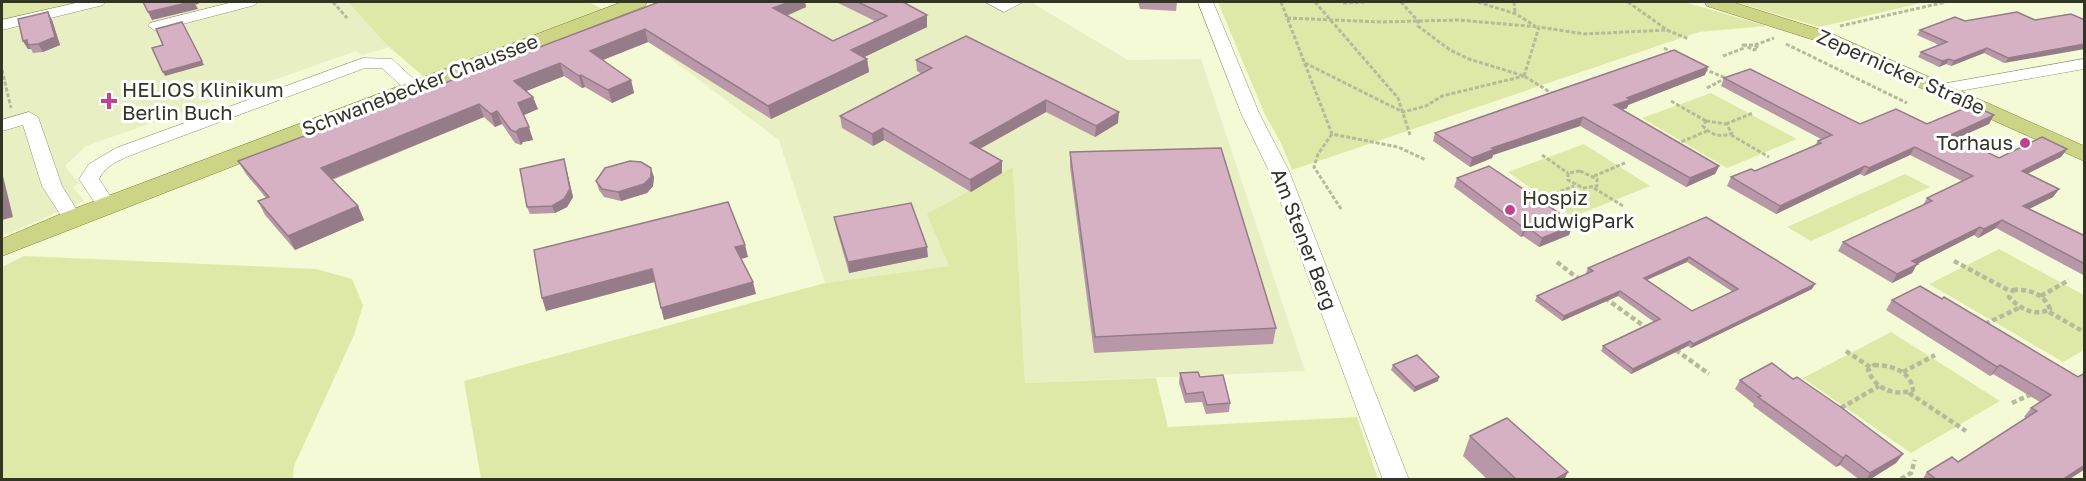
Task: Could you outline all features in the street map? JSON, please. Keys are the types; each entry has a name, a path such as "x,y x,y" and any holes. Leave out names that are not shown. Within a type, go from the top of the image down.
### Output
{"main road":[{"name":"Schwanebecker Chaussee","path":"2,248 72,218 638,2"},
{"name":"Zepernicker Straße","path":"1714,2 1821,36 2085,154"}],"street":[{"path":"2,26 97,2"},
{"path":"156,26 249,2"},
{"path":"993,2 1004,7 1015,2"},
{"name":"Am Stener Berg","path":"1205,2 1250,113 1279,171 1396,480"},
{"path":"106,205 89,179 90,174 102,164 135,147 363,63 386,63 413,87"},
{"path":"1942,89 2085,64"},
{"path":"2,126 29,117 52,186 72,218"}],"path":[{"path":"333,2 346,18"},
{"path":"1281,2 1332,134"},
{"path":"1315,2 1398,98 1410,135"},
{"path":"1343,3 1364,2"},
{"path":"1401,2 1418,21 1418,26 1450,50 1469,59 1524,76 1558,97"},
{"path":"1478,2 1516,14 1539,27"},
{"path":"1514,2 1516,14"},
{"path":"1629,2 1667,30 1689,39"},
{"path":"1821,36 1830,28 1946,2"},
{"path":"1287,18 1332,22 1458,20 1539,27 1584,34 1667,30"},
{"path":"1524,76 1539,27"},
{"path":"1723,56 1745,48 1756,50 1758,48 1755,45 1774,38"},
{"path":"1785,43 1907,103"},
{"path":"1664,48 1674,53"},
{"path":"1305,63 1403,112 1426,105 1442,96 1524,76"},
{"path":"1694,64 1724,79"},
{"path":"1707,88 1732,76"},
{"path":"1671,101 1706,121 1726,124 1753,113"},
{"path":"1706,121 1702,124 1707,131 1720,136 1731,135 1769,157"},
{"path":"1726,124 1732,129 1731,135"},
{"path":"1675,145 1707,131"},
{"path":"1332,134 1398,147 1426,160"},
{"path":"1332,134 1318,154 1314,167 1341,209"},
{"path":"1970,155 2008,138"},
{"path":"1542,155 1569,173 1580,171 1594,176 1599,182 1594,188"},
{"path":"1594,176 1625,163"},
{"path":"1569,173 1566,177 1575,186"},
{"path":"1538,200 1575,186 1594,188 1623,206"},
{"path":"1954,261 2010,291 2023,290 2041,296 2049,303 2048,311"},
{"path":"1557,262 1587,284"},
{"path":"2041,296 2069,280"},
{"path":"2010,291 2012,300 2020,307 2039,313 2048,311 2085,332"},
{"path":"1603,296 1655,334"},
{"path":"1985,324 2020,307"},
{"path":"1673,348 1709,374"},
{"path":"1846,351 1870,367 1881,365 1903,372 1914,386 1909,392"},
{"path":"1903,372 1935,355"},
{"path":"1870,367 1870,378 1879,386 1898,393 1909,392 1966,431"},
{"path":"1836,417 1879,386"},
{"path":"2012,403 2037,391"},
{"path":"1901,479 1911,472 1915,460"}],"shaded area":[{"name":"HELIOS Klinikum Berlin Buch","path":"2,2 517,2 390,47 362,55 356,51 86,146 65,166 79,183 73,187 84,201 2,236"},
{"path":"2,2 98,2 2,26"},
{"path":"348,2 589,2 602,9 423,76 388,46"},
{"path":"660,2 1037,2 1034,4 1128,60 1201,59 1305,371 1025,383 1013,168 949,266 825,283 779,140 617,18"},
{"path":"1218,2 1684,2 1767,26 1699,32 1292,170 1281,143 1265,115"},
{"path":"1734,2 1925,2 1820,27"},
{"path":"1711,93 1797,139 1727,168 1642,118"},
{"path":"1584,144 1650,186 1572,217 1508,172"},
{"path":"1013,167 1025,383 1156,378 1168,427 1357,417 1378,479 481,479 464,381 825,283 949,266 927,214"},
{"path":"1905,174 1930,187 1811,241 1787,227"},
{"path":"1999,249 2084,295 2084,350 2063,362 1929,284"},
{"path":"24,256 316,269 352,279 363,305 354,335 294,466 293,479 2,479 2,267"},
{"path":"1891,332 2000,401 1911,453 1803,378"}],"building":[{"path":"143,2 191,2 148,12"},
{"path":"659,2 790,2 773,8 833,41 887,16 858,2 903,2 927,15 851,50 867,59 768,106 645,29 590,51 631,80 608,90 579,76 560,63 514,81 533,97 518,103 529,127 516,132 511,130 497,111 491,114 479,104 321,168 358,206 288,236 258,201 269,197 238,161"},
{"path":"48,12 55,37 38,44 28,45 27,40 23,41 18,19"},
{"path":"2017,12 2035,20 2071,14 2085,20 2085,44 2008,58 1987,48 1954,61 1949,59 1942,61 1921,52 1947,42 1920,30 1955,17 1965,21"},
{"path":"182,22 202,61 163,72 152,48 163,45 156,29"},
{"path":"966,36 1119,112 1096,126 1046,100 970,143 1002,161 970,180 883,128 872,134 840,116 932,68 916,60"},
{"path":"1674,50 1708,67 1614,105 1719,166 1690,178 1583,117 1492,148 1495,149 1472,158 1435,133"},
{"path":"1750,69 1860,124 1896,109 1927,124 1972,105 1994,115 1951,135 1999,158 2042,137 2067,149 2022,171 2059,189 2023,206 2085,236 2085,264 2002,220 1984,229 1980,227 1912,261 1918,264 1897,274 1843,242 1932,201 1927,198 1973,176 1915,147 1869,168 1865,166 1780,206 1731,177 1751,169 1755,171 1821,143 1818,141 1832,135 1724,78"},
{"path":"1221,148 1276,328 1095,337 1070,152"},
{"path":"564,159 570,189 564,199 552,206 527,207 520,169"},
{"path":"630,161 641,162 651,168 651,177 644,184 618,192 602,189 596,181 605,168"},
{"name":"Hospiz LudwigPark","path":"1489,166 1559,213 1556,215 1572,226 1542,238 1527,227 1524,228 1457,178"},
{"path":"728,202 745,245 735,247 753,282 661,308 652,269 542,298 534,250"},
{"path":"911,203 927,247 848,262 834,217"},
{"path":"1706,217 1815,284 1693,344 1690,341 1633,369 1603,346 1660,319 1620,291 1564,316 1537,296 1593,271 1588,268","holes":["1689,257 1738,289 1692,311 1644,278"]},
{"path":"1920,286 1942,299 1944,297 2078,377 2085,373 2085,465 2062,480 1937,480 1927,472 1952,457 1958,462 2037,411 2031,408 2051,395 2000,365 1997,367 1892,300"},
{"path":"1417,355 1439,377 1415,387 1393,365"},
{"path":"1772,363 1793,379 1797,377 1842,408 1903,454 1870,473 1846,455 1843,458 1758,397 1761,396 1740,380"},
{"path":"1198,372 1200,377 1223,375 1230,403 1207,405 1203,392 1186,394 1180,373"},
{"path":"1507,418 1568,472 1554,480 1517,480 1470,436"}],"place":[{"name":"HELIOS Klinikum Berlin Buch","path":"109,101"},
{"name":"Torhaus","path":"2025,143"},
{"name":"Hospiz LudwigPark","path":"1510,210"}]}
